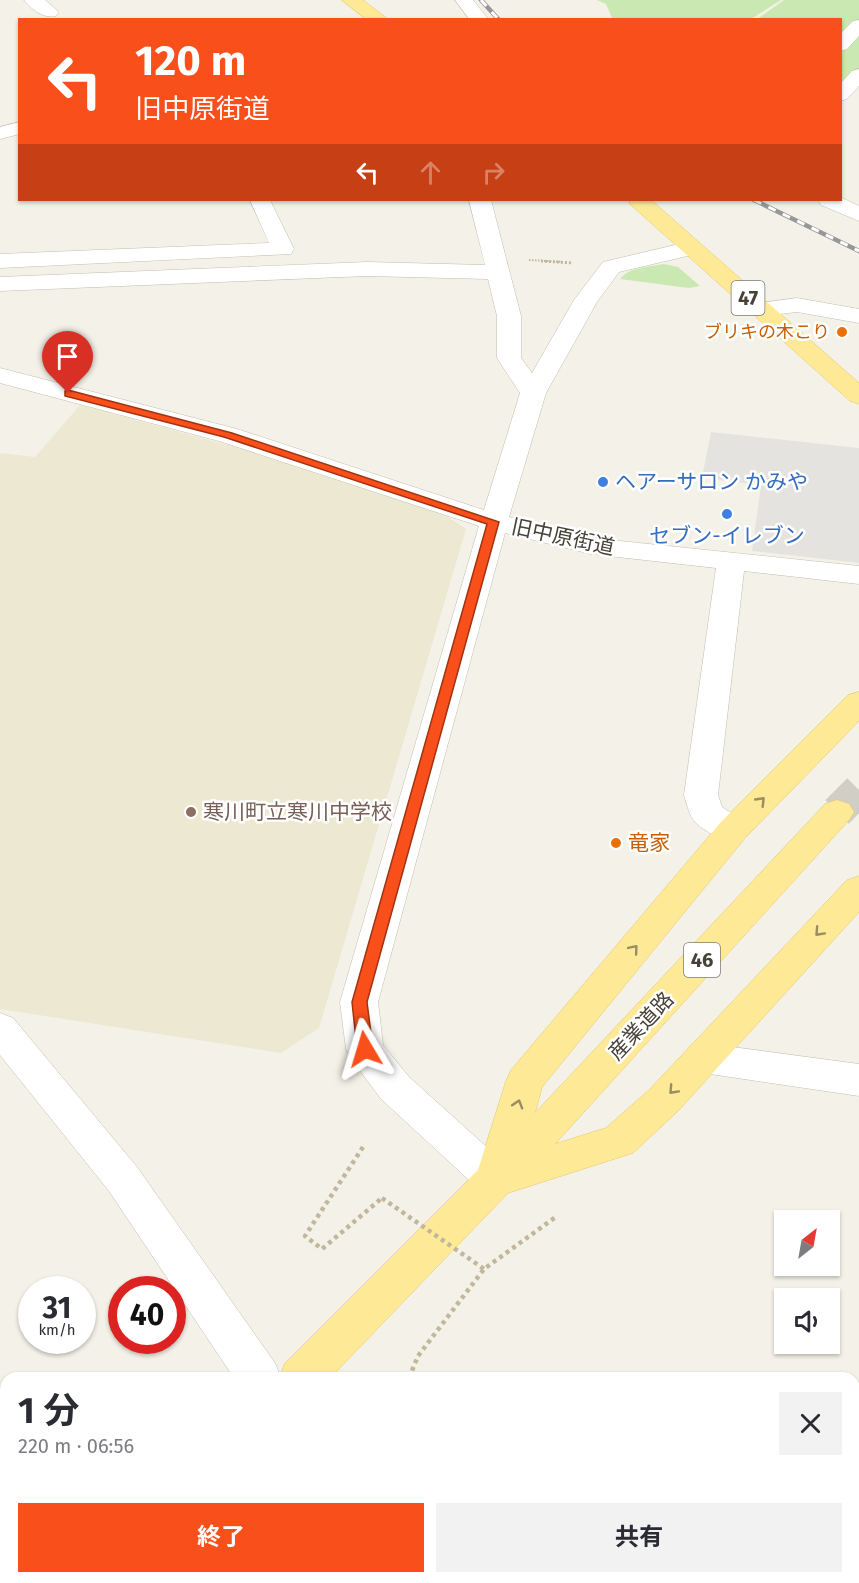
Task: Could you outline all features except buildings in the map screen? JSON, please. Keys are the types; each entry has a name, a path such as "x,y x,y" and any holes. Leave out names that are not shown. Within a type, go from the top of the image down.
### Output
{"main road":[{"path":"351,0 377,18"},
{"name":"47","path":"640,201 859,396"},
{"path":"496,1180 525,1081 733,830 859,702"},
{"name":"産業道路","path":"496,1180 837,812"},
{"path":"496,1180 619,1140 664,1100 859,889"},
{"name":"46","path":"307,1372 496,1180"}],"street":[{"path":"33,0 50,12"},
{"path":"464,0 478,18"},
{"path":"842,43 859,25"},
{"path":"842,93 859,75"},
{"path":"0,133 18,128"},
{"path":"0,261 283,249 260,201"},
{"path":"480,201 509,316 509,358 533,393"},
{"path":"831,201 859,214"},
{"path":"496,1180 395,1088 365,1049 359,1002 494,522 533,393 586,300 611,267 692,248"},
{"path":"0,284 367,269 499,272"},
{"path":"761,309 796,305 859,316"},
{"name":"旧中原街道","path":"0,375 228,435 494,522 591,546 859,575"},
{"path":"731,561 701,795 707,814 733,830"},
{"path":"0,1028 123,1179 255,1372"},
{"path":"703,1058 859,1080"}],"path":[{"path":"526,260 611,267"},
{"path":"363,1147 305,1236 322,1249 382,1198 484,1269"},
{"path":"411,1372 418,1356 484,1269 557,1216"}],"shaded area":[{"name":"寒川町立寒川中学校","path":"80,405 257,453 442,513 466,529 319,1028 281,1053 0,1009 0,453 35,457"},
{"path":"711,432 859,448 859,563 752,551 761,485 702,478"}],"green space":[{"path":"597,0 781,0 753,18 612,18 606,4"},
{"path":"784,0 859,0 859,78 842,92 842,18 759,18"},
{"path":"664,264 678,267 700,286 689,288 620,279 634,270"}],"tunnel":[{"path":"837,812 859,790"}],"railway":[{"path":"481,0 497,18"},
{"path":"756,201 859,251"}],"place":[{"name":"ブリキの木こり","path":"842,332"},
{"name":"ヘアーサロン かみや","path":"603,482"},
{"name":"セブン-イレブン","path":"727,514"},
{"name":"寒川町立寒川中学校","path":"191,812"},
{"name":"竜家","path":"616,843"}],"route":[{"path":"68,393 228,435 494,522 359,1002 365,1049"}]}
